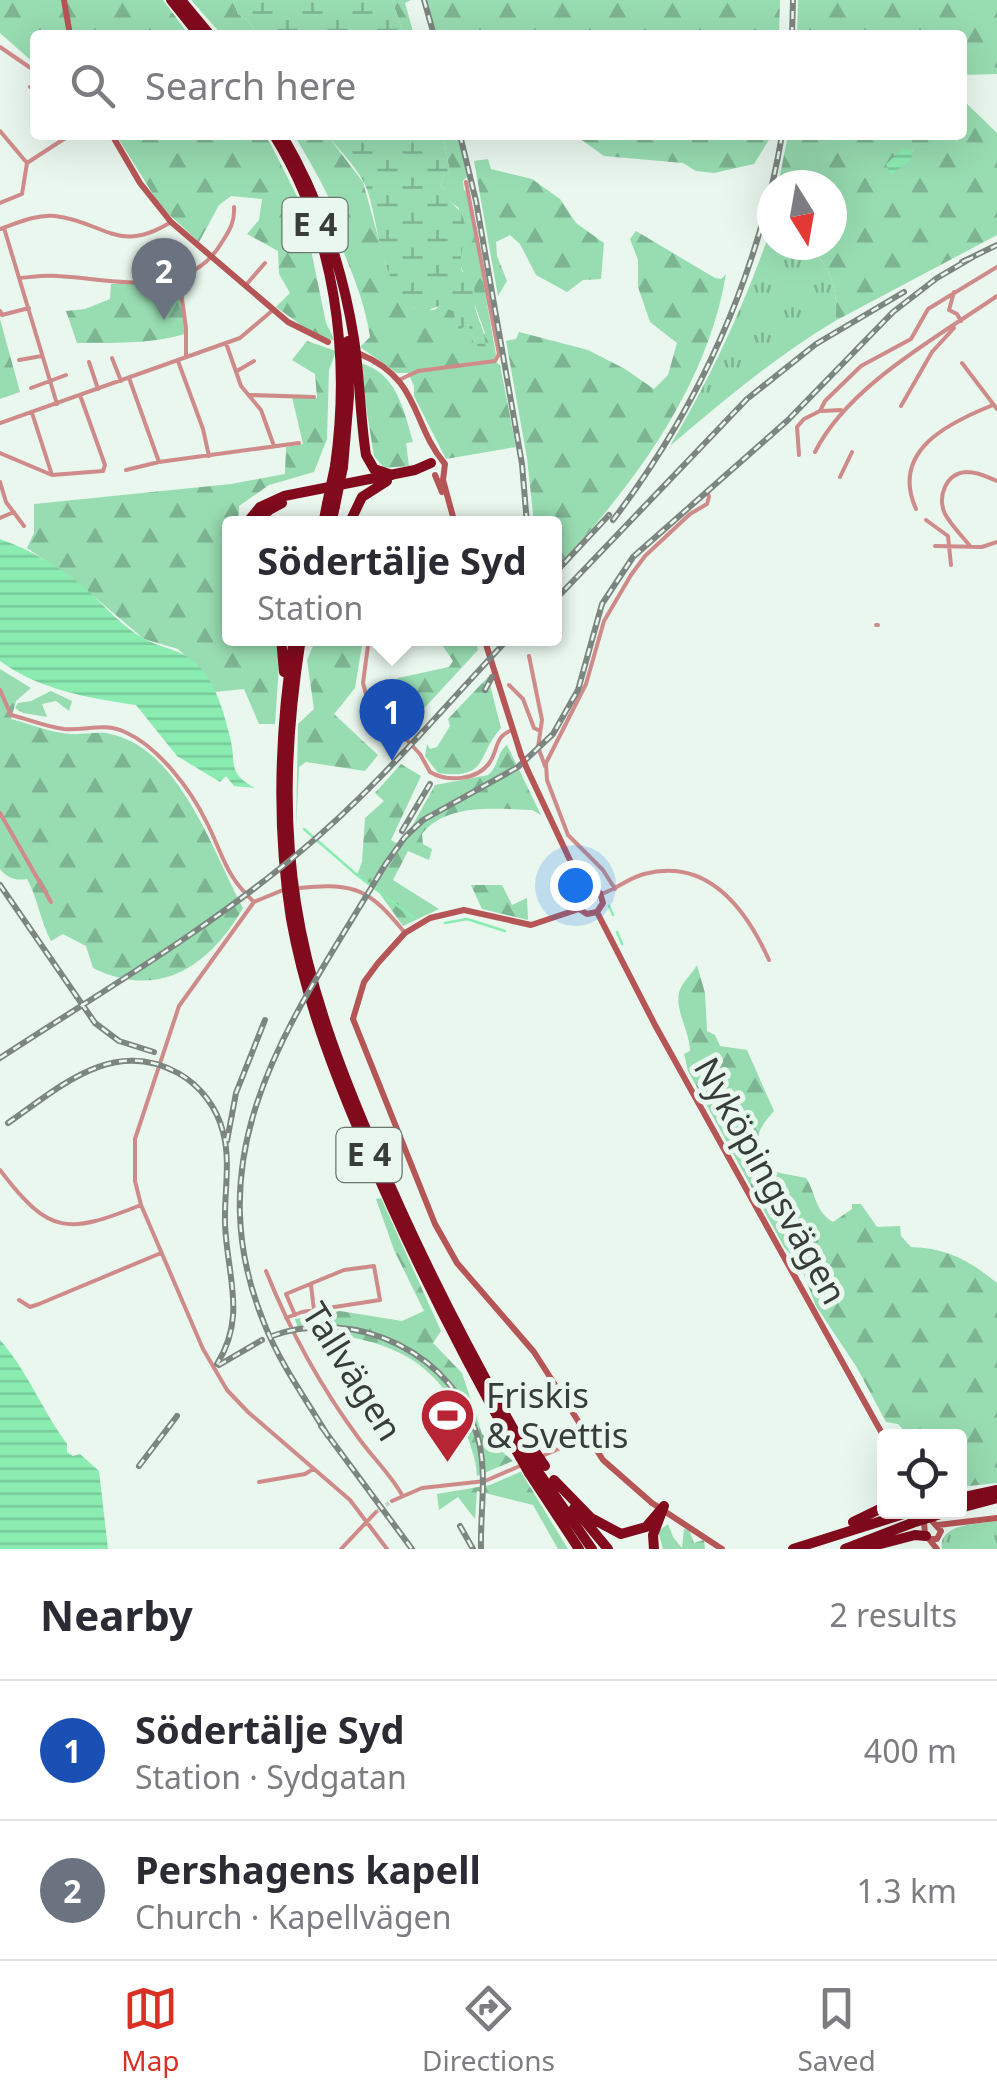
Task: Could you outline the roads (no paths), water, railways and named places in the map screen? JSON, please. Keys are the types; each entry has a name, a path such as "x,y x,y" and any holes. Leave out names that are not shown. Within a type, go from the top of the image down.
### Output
{"highway":[{"path":"172,0 196,30"},
{"path":"182,0 206,30"},
{"name":"E 4","path":"276,140 308,204 335,304 342,393 339,466"},
{"name":"E 4","path":"285,140 326,232 348,339 349,412 327,516"},
{"path":"326,232 349,308 366,455 374,468 389,478"},
{"path":"263,516 290,500 436,468"},
{"path":"253,516 275,499 389,478"},
{"path":"353,516 362,497 389,478"},
{"path":"281,646 284,703"},
{"name":"E 4","path":"299,646 284,703 281,830 292,919 312,1008 409,1247 527,1454 592,1549"},
{"name":"E 4","path":"300,646 288,760 289,832 299,918 319,1004 385,1174 442,1297 527,1454"},
{"path":"537,1470 554,1480 610,1531 638,1532 662,1509"},
{"name":"E 4","path":"537,1470 579,1549"},
{"path":"554,1480 608,1549"},
{"path":"967,1496 997,1490"},
{"path":"967,1506 997,1498"},
{"path":"654,1549 652,1535 662,1509"},
{"path":"794,1549 877,1510"},
{"path":"821,1538 895,1519"},
{"path":"845,1549 904,1519"},
{"path":"862,1549 900,1539 930,1542"}],"main road":[{"path":"64,0 69,30"},
{"path":"115,140 140,183 171,222 273,310 303,332 328,342"},
{"path":"360,354 387,369 414,402 451,516"},
{"path":"488,646 528,771 579,875 588,889 602,899 593,913 578,906"},
{"path":"588,889 578,906 532,926 464,910 450,910 430,918 405,934 364,982 354,1019 435,1224 457,1263 534,1352 603,1460 662,1509 724,1549"},
{"name":"Nyköpingsvägen","path":"593,913 880,1429"},
{"path":"930,1542 929,1524 997,1518"},
{"path":"920,1519 930,1542"},
{"path":"924,1519 937,1525 940,1536"},
{"path":"930,1542 958,1524"}],"street":[{"path":"0,46 30,67"},
{"path":"0,131 28,163"},
{"path":"0,203 22,194 28,163 62,140"},
{"path":"398,380 418,371 496,361 499,354 466,182"},
{"path":"20,278 61,276 134,283 179,278 212,258 233,224 234,207"},
{"path":"57,404 2,228 58,216 104,233 139,237 171,222"},
{"path":"245,286 265,264"},
{"path":"820,412 825,401 861,366 911,340 928,309 997,267"},
{"path":"179,278 186,358"},
{"path":"954,292 949,310 962,320"},
{"path":"815,452 841,410 911,355 997,296"},
{"path":"0,311 2,314 29,308"},
{"path":"0,423 240,338 273,310"},
{"path":"901,406 932,352 962,320"},
{"path":"226,343 241,386 261,410 274,447"},
{"path":"20,360 42,356"},
{"path":"112,358 121,381"},
{"path":"178,360 209,457"},
{"path":"89,362 98,389"},
{"path":"237,371 254,362"},
{"path":"916,509 908,476 917,453 962,418 995,407 962,363"},
{"path":"31,388 66,375"},
{"path":"130,378 159,462"},
{"path":"0,453 52,474 104,471 80,395"},
{"path":"250,395 314,397"},
{"path":"799,455 798,428 804,419 820,412 841,410"},
{"path":"32,412 52,474"},
{"path":"126,470 298,443"},
{"path":"840,477 852,452"},
{"path":"970,546 944,512 942,492 958,474 984,474 997,481"},
{"path":"1,486 24,526"},
{"path":"546,766 586,684 612,606 645,556 690,514 707,504 710,497 706,491"},
{"path":"0,518 14,512"},
{"path":"926,520 948,536 951,564"},
{"path":"935,546 997,542"},
{"path":"368,646 364,692 420,754 430,772 450,779 476,773 489,764 499,737 512,730"},
{"path":"528,656 542,720 538,746 549,786 568,835 603,870 615,889"},
{"path":"509,685 523,699 534,728 540,731"},
{"path":"0,690 12,715 65,729 98,726 122,730 144,742 162,758 204,817 231,879 254,902"},
{"path":"0,813 51,902"},
{"path":"602,899 636,876 658,871 701,877 736,902 751,922 769,960"},
{"path":"300,888 336,884 357,888 379,903 405,934"},
{"path":"284,890 254,902 179,1006 136,1140 135,1181 203,1349 228,1390 350,1500 387,1549"},
{"path":"0,1170 29,1206 63,1225 92,1224 142,1205"},
{"path":"19,1300 30,1307 161,1253"},
{"path":"286,1318 380,1300 374,1266 344,1270 286,1294 295,1315"},
{"name":"Tallvägen","path":"266,1272 286,1318 346,1419 402,1496"},
{"path":"311,1284 314,1310"},
{"path":"392,1502 422,1488 485,1481 586,1437"},
{"path":"259,1482 313,1469"},
{"path":"341,1549 376,1512"}],"waterway":[{"path":"304,829 414,918"},
{"path":"609,906 613,915"},
{"path":"445,923 467,919 505,931"},
{"path":"617,932 622,944"}],"tunnel":[{"path":"376,1512 392,1501"}],"railway":[{"path":"424,0 433,30"},
{"path":"792,30 793,0"},
{"path":"461,140 476,201 522,464 526,516"},
{"path":"613,520 672,432 721,338 758,239 781,140"},
{"path":"962,262 997,245"},
{"path":"328,1436 270,1338 245,1258 240,1197 247,1138 264,1082 289,1027 405,837 423,820 518,767 553,734 578,690 602,604 633,557 788,420 893,312 937,278 973,257"},
{"path":"562,593 747,399 816,344 904,292"},
{"path":"562,565 609,515"},
{"path":"0,1058 266,880 382,775 502,646"},
{"path":"485,690 492,677"},
{"path":"402,831 430,784"},
{"path":"0,885 95,1023 119,1041 154,1052"},
{"path":"227,1141 236,1093 265,1020"},
{"path":"8,1123 68,1082 109,1064 154,1063 178,1073 201,1091 220,1123 227,1154 225,1224 233,1312 226,1346 217,1364"},
{"path":"272,1336 304,1328 369,1333 426,1362 449,1384 467,1411 479,1442 483,1482 481,1549"},
{"path":"219,1365 262,1340"},
{"path":"139,1466 177,1416"},
{"path":"321,1426 412,1549"},
{"path":"460,1526 473,1549"}],"place":[{"name":"Pershagens kapell","path":"164,320"},
{"name":"Södertälje Syd","path":"392,761"},
{"name":"Friskis & Svettis","path":"447,1465"}]}
